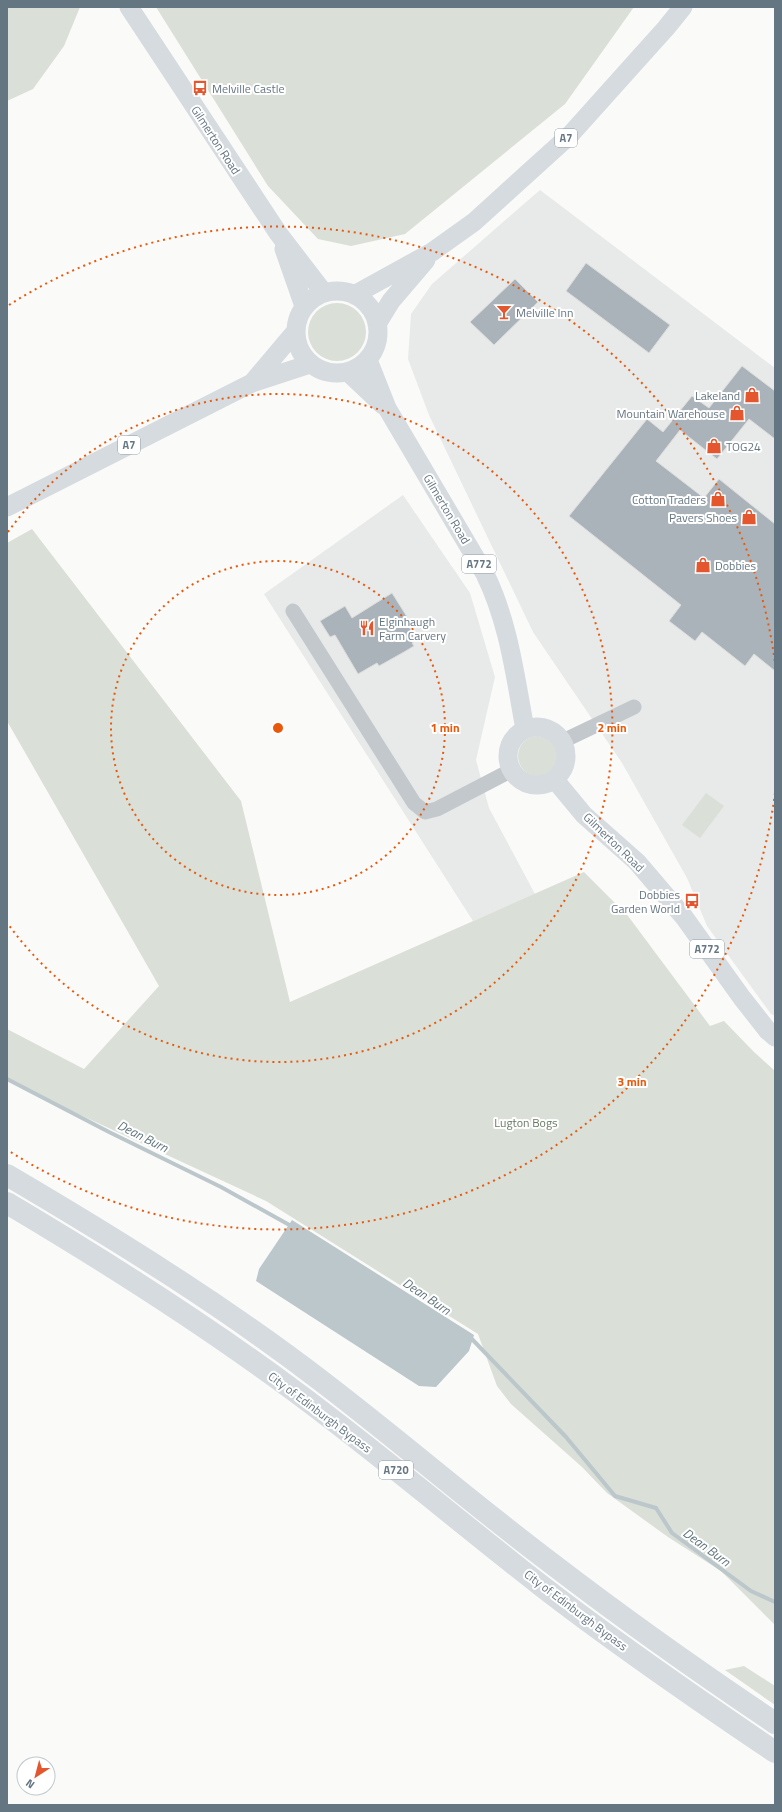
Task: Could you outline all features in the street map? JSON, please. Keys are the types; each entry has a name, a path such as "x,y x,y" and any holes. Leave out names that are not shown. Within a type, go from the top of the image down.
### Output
{"highway":[{"name":"City of Edinburgh Bypass","path":"7,1175 97,1228 167,1273 265,1340 324,1383 550,1563 648,1635 775,1723"},
{"name":"City of Edinburgh Bypass","path":"7,1203 107,1263 236,1349 369,1448 541,1586 648,1664 775,1752"}],"main road":[{"name":"Gilmerton Road","path":"129,7 278,233 324,292"},
{"name":"A7","path":"354,295 432,252 474,222 570,135 683,7"},
{"name":"Gilmerton Road","path":"278,233 304,306"},
{"name":"A7","path":"377,324 391,302 432,252"},
{"path":"339,291 354,295 362,299 375,314 377,324 377,343 368,360 359,368 338,374 318,370 302,356 296,344 295,332 297,318 304,306 313,298 324,292 339,291"},
{"name":"A7","path":"252,383 295,332"},
{"name":"Gilmerton Road","path":"368,360 388,408 485,574 496,597 506,625 525,729"},
{"name":"A7","path":"7,507 252,383 310,364"},
{"name":"Gilmerton Road","path":"348,372 388,408"},
{"path":"542,727 557,734 563,741 566,749 566,762 561,774 555,780 536,786 526,784 518,778 512,770 508,762 508,752 511,742 525,729 542,727"},
{"name":"Gilmerton Road","path":"555,780 584,815 637,862 679,912 742,998 775,1037"}],"street":[{"path":"293,611 414,804 425,812 437,809 512,770"},
{"path":"563,741 634,707"}],"shaded area":[{"path":"540,190 775,368 775,1016 771,1014 707,926 687,878 622,763 533,632 429,415 408,359 411,314 432,284"},
{"path":"403,495 470,593 495,677 476,760 489,808 535,894 473,921 264,594"},
{"path":"292,1220 474,1335 469,1351 436,1387 419,1386 256,1281 259,1269"}],"green space":[{"path":"7,7 80,7 64,46 33,89 7,101"},
{"path":"156,7 634,7 565,104 405,234 351,246 318,239 268,186"},
{"path":"331,303 343,303 358,311 366,326 366,338 358,353 343,361 331,361 316,353 308,338 308,326 316,311"},
{"name":"Lugton Bogs","path":"32,529 241,801 290,1002 584,872 628,916 710,1026 724,1021 775,1071 775,1625 721,1571 668,1537 607,1493 582,1467 511,1404 497,1386 478,1334 266,1201 7,1081 7,1029 84,1069 159,986 7,721 7,543"},
{"path":"542,736 549,739 555,745 558,756 557,764 549,773 542,776 534,776 527,773 519,764 518,752 521,745 530,737"},
{"path":"706,793 724,806 700,838 682,825"},
{"path":"744,1666 775,1686 775,1705 725,1670"}],"building":[{"path":"586,263 670,325 649,353 566,291"},
{"name":"Melville Inn","path":"515,279 538,302 494,345 470,322"},
{"name":"Dobbies","path":"742,366 775,391 775,439 749,419 717,459 680,430 656,461 704,498 719,479 775,524 775,671 754,654 745,666 702,632 695,641 669,621 681,605 569,516 647,419 663,432 692,396 709,408"},
{"name":"Elginhaugh Farm Carvery","path":"392,593 409,620 406,622 417,640 412,643 414,646 404,652 379,666 377,663 358,674 335,635 330,637 320,621 345,606 352,618"}],"waterway":[{"name":"Dean Burn","path":"7,1079 109,1132 221,1187 293,1227"},
{"name":"Dean Burn","path":"469,1336 566,1437 615,1496 656,1508 672,1533 751,1591 775,1602"}],"place":[{"name":"Melville Castle","path":"200,88"},
{"name":"Melville Inn","path":"504,312"},
{"name":"Lakeland","path":"752,395"},
{"name":"Mountain Warehouse","path":"737,413"},
{"name":"TOG24","path":"714,446"},
{"name":"Cotton Traders","path":"718,499"},
{"name":"Pavers Shoes","path":"749,517"},
{"name":"Dobbies","path":"703,565"},
{"name":"Elginhaugh Farm Carvery","path":"367,628"},
{"name":"Dobbies Garden World","path":"692,901"}]}
